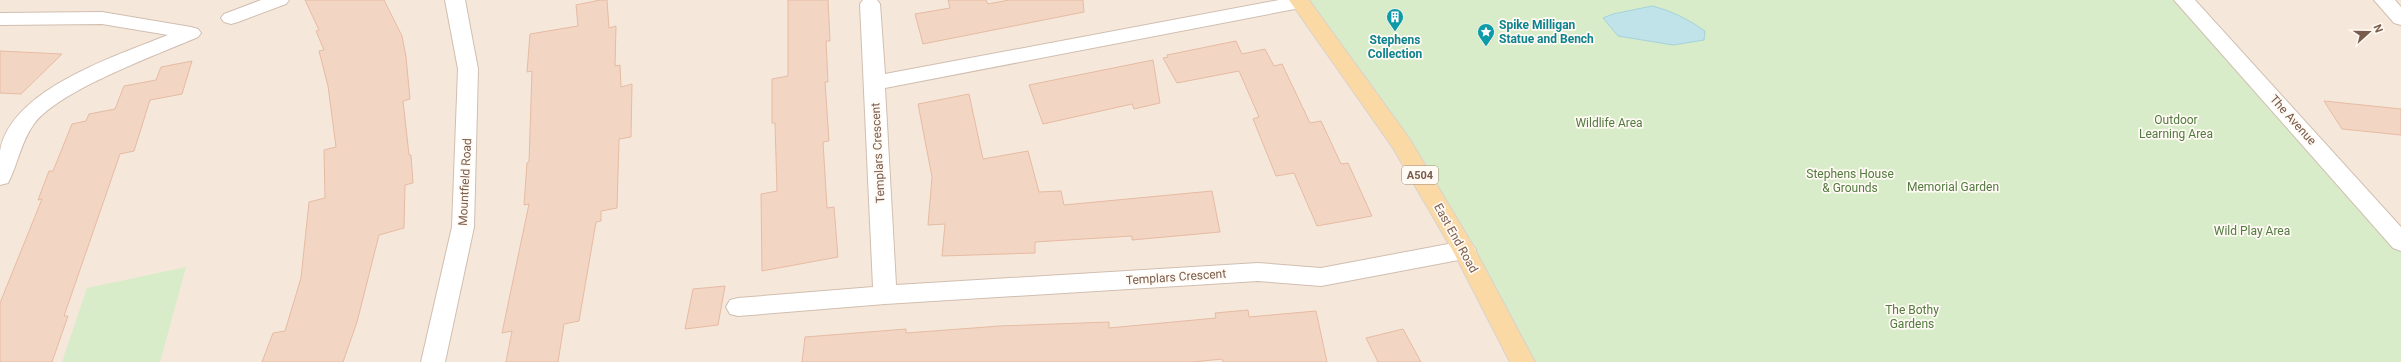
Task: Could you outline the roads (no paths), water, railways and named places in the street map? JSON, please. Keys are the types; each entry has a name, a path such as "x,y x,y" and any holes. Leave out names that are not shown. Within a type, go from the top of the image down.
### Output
{"main road":[{"name":"East End Road","path":"1300,1 1401,143 1464,250 1523,362"}],"street":[{"path":"231,18 279,0"},
{"name":"Mountfield Road","path":"433,362 463,228 468,69 455,0"},
{"name":"The Avenue","path":"2184,0 2401,242"},
{"path":"2384,0 2401,19"},
{"path":"875,83 1300,1"},
{"name":"Templars Crescent","path":"870,4 885,295"},
{"path":"0,20 102,18 191,33 85,79 48,99 27,117 0,177"},
{"name":"Templars Crescent","path":"738,307 885,295 1258,272 1321,277 1464,250"}],"water":[{"path":"1652,6 1673,13 1699,27 1705,31 1704,40 1673,45 1618,36 1603,18 1613,14"}],"place":[{"name":"Stephens Collection","path":"1395,32"},
{"name":"Spike Milligan Statue and Bench","path":"1486,47"}],"park label":[{"name":"Wildlife Area","path":"1609,123"},
{"name":"Outdoor Learning Area","path":"2176,127"},
{"name":"Stephens House & Grounds","path":"1850,181"},
{"name":"Memorial Garden","path":"1953,187"},
{"name":"Wild Play Area","path":"2252,231"},
{"name":"The Bothy Gardens","path":"1912,317"}]}
